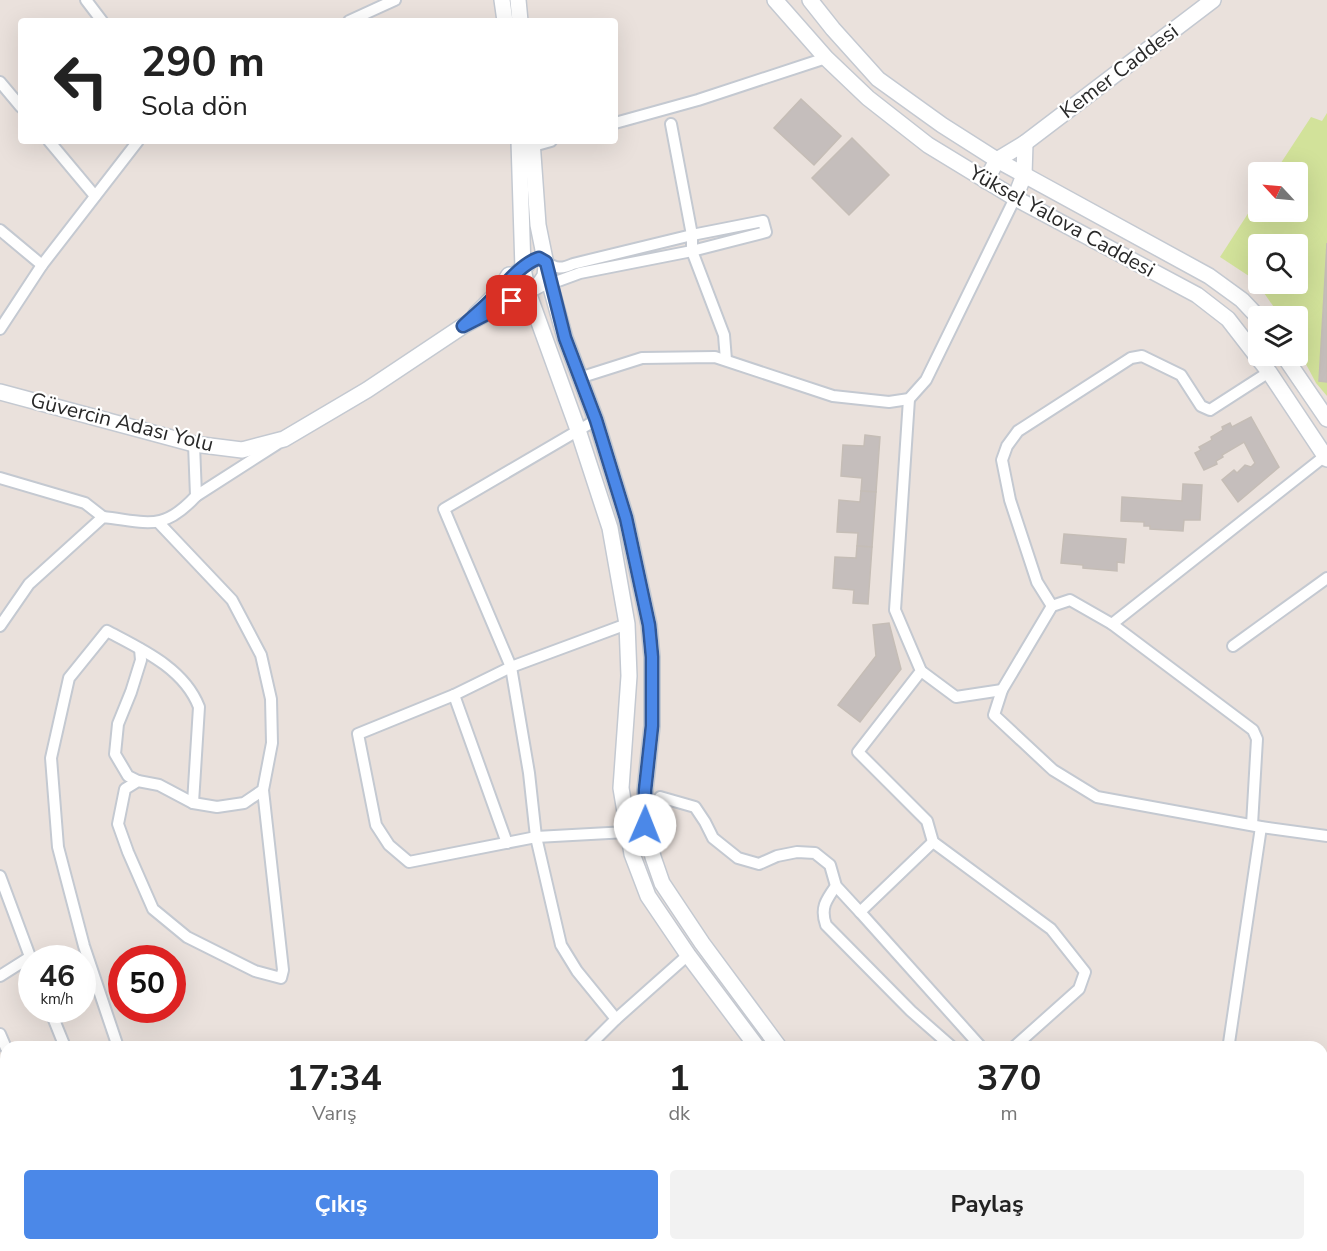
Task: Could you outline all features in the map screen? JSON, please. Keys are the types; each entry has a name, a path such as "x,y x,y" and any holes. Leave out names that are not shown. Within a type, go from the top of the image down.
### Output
{"main road":[{"path":"502,0 505,18"},
{"path":"518,0 520,18"},
{"name":"Yüksel Yalova Caddesi","path":"775,0 826,58 868,98 928,145 1015,198 1197,295 1228,319 1269,372 1326,457"},
{"path":"781,0 808,38"},
{"name":"Yüksel Yalova Caddesi","path":"801,0 813,5 878,79 997,160 1209,276 1248,306"},
{"name":"Kemer Caddesi","path":"997,160 1025,143 1213,0"},
{"path":"1015,198 1024,176 1025,143"},
{"path":"528,144 521,184 523,269 528,292 578,430 610,528 627,624 629,676 621,788 632,854 648,896 688,955 752,1041"},
{"path":"528,144 538,225 550,284 565,338 596,420 626,518 649,625 652,657 652,726 645,790 645,825 653,857 662,883 702,944 775,1041"},
{"path":"986,181 997,160"},
{"name":"Güvercin Adası Yolu","path":"463,326 490,301 506,282 517,255 522,230"},
{"path":"506,282 530,261 539,258 546,262"},
{"path":"528,292 538,285 544,276 546,262"},
{"name":"Güvercin Adası Yolu","path":"0,392 195,444 242,450 284,439 367,390 463,326 528,292 550,284"},
{"path":"1291,366 1327,419"},
{"path":"688,955 702,944"}],"street":[{"path":"86,0 100,18"},
{"path":"356,18 395,0"},
{"path":"618,122 698,100 826,58"},
{"path":"0,82 18,103"},
{"path":"671,124 692,235 692,250 724,335 726,360"},
{"path":"52,144 95,196"},
{"path":"0,329 42,265 136,144"},
{"path":"1002,690 956,697 921,671 895,610 909,399 926,380 1015,198"},
{"path":"546,262 554,267 563,268 692,235 763,221 766,232 580,273 550,284"},
{"path":"0,230 42,265"},
{"path":"1052,606 1037,582 1008,490 1002,460 1007,446 1018,431 1131,358 1142,356 1181,375 1201,406 1210,410 1269,372"},
{"path":"579,378 642,358 715,357 833,396 889,402 909,399"},
{"path":"596,420 444,509 511,667 529,773 536,837 561,945 578,971 616,1018"},
{"path":"0,477 85,503 103,517 159,523 181,513 196,496 284,439"},
{"path":"195,444 196,496"},
{"path":"1112,624 1326,457"},
{"path":"0,626 30,584 103,517"},
{"path":"138,781 125,789 118,824 153,909 188,937 255,971 281,978 283,970 263,790 272,743 271,699 261,655 232,600 159,523"},
{"path":"1233,646 1327,578"},
{"path":"1230,1041 1257,826 1257,739 1253,730 1112,624 1070,600 1052,606 1002,690 994,715 1053,770 1096,797 1257,826 1327,836"},
{"path":"627,624 511,667 454,695 358,734 376,825 389,845 409,862 536,837 627,832"},
{"path":"116,1041 84,946 58,847 51,759 69,678 107,630 167,666 194,693 199,706 194,803"},
{"path":"140,649 141,660 118,724 115,754 128,776 138,781 159,785 194,803 217,807 244,803 263,790"},
{"path":"921,671 858,752 927,821 933,842 1051,929 1085,972 1079,989 1021,1041"},
{"path":"454,695 507,843"},
{"path":"660,797 695,807 713,838 738,858 759,864 777,856 797,852 815,853 830,865 836,886 976,1041"},
{"path":"860,912 933,842"},
{"path":"0,876 25,945"},
{"path":"836,886 826,899 823,915 826,925 911,1011 945,1041"},
{"path":"594,1041 616,1018 688,955"},
{"path":"0,976 18,967"},
{"path":"55,1023 63,1041"}],"green space":[{"path":"1327,113 1327,396 1316,383 1307,366 1308,306 1273,306 1265,294 1308,294 1308,234 1248,234 1248,275 1220,257 1248,214 1248,222 1308,222 1308,162 1282,162 1311,117 1322,121"}],"building":[{"path":"801,99 841,136 814,165 774,128"},
{"path":"852,138 889,175 849,215 812,178"},
{"path":"1327,243 1327,382 1319,381"},
{"path":"1251,417 1279,467 1238,502 1222,480 1234,470 1237,473 1245,465 1251,467 1255,463 1244,442 1222,455 1223,457 1216,461 1217,464 1204,470 1195,453 1201,450 1199,447 1212,440 1211,437 1223,430 1222,427 1230,423 1232,427"},
{"path":"865,435 880,437 876,492 861,491 862,478 841,476 843,445 864,446"},
{"path":"1183,484 1202,485 1200,520 1184,520 1183,531 1150,529 1150,526 1144,526 1144,522 1121,521 1122,497 1182,501"},
{"path":"861,491 876,492 872,547 857,546 858,533 837,532 839,500 860,502"},
{"path":"1064,534 1126,539 1124,563 1117,562 1117,571 1083,568 1083,565 1061,563"},
{"path":"857,546 872,547 868,604 853,603 854,590 833,588 835,557 856,558"},
{"path":"889,623 901,669 860,722 838,705 876,656 873,625"}],"route":[{"path":"512,301 463,326 530,261 539,258 546,262 565,338 596,420 626,518 649,625 652,657 652,726 645,790 645,825"}]}
